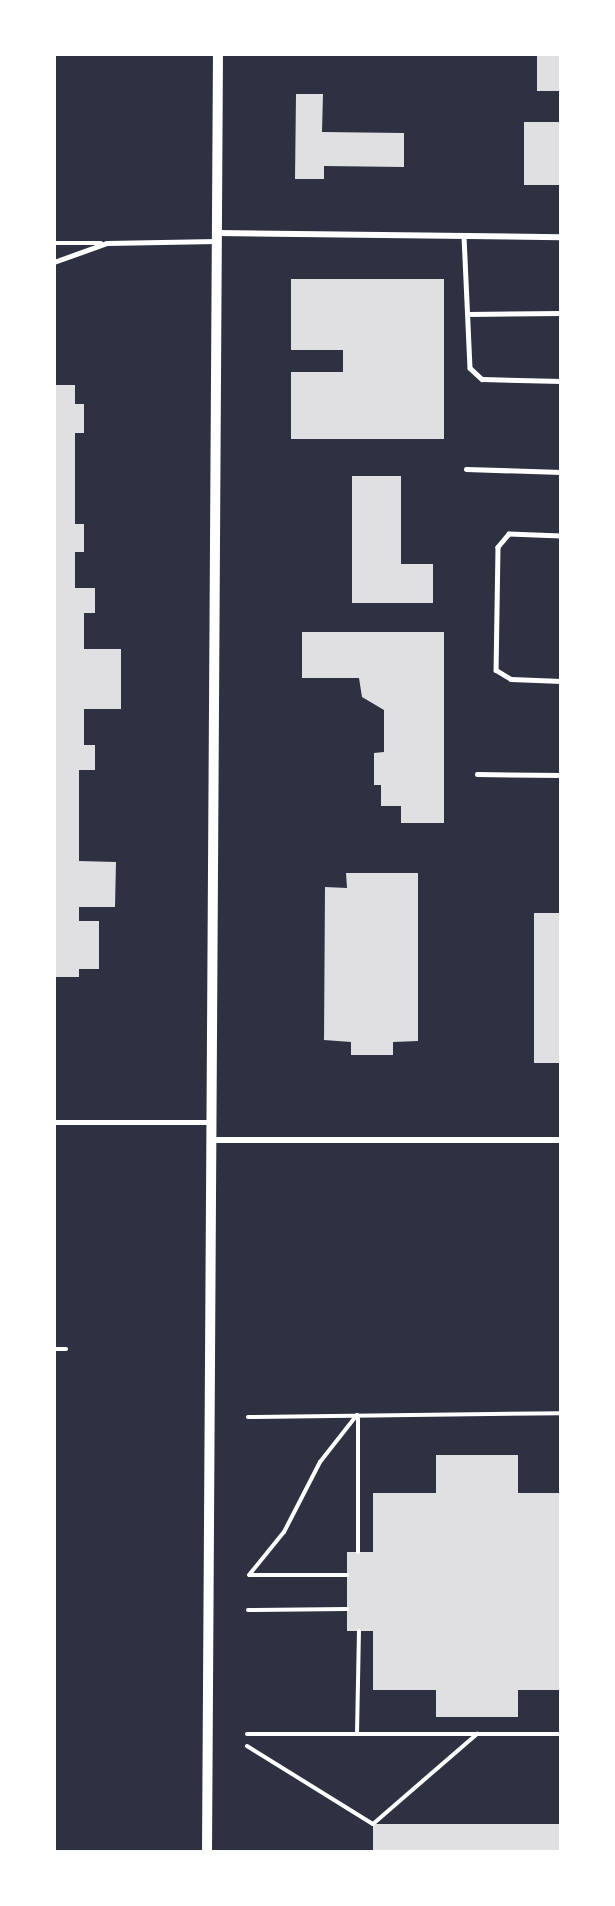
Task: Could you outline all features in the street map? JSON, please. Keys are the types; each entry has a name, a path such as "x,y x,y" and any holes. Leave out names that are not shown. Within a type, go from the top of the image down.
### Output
{"street":[{"path":"207,1852 218,54"},
{"path":"218,237 561,237"},
{"path":"54,1122 213,1122"},
{"path":"213,1140 561,1140"}],"lane":[{"path":"464,236 470,368 482,379 561,381"},
{"path":"54,243 107,243 218,237"},
{"path":"54,262 107,243"},
{"path":"468,314 561,313"},
{"path":"466,469 561,472"},
{"path":"561,536 509,534 498,547 496,670 511,679 561,681"},
{"path":"477,774 561,775"}],"path":[{"path":"54,1349 66,1349"},
{"path":"248,1417 561,1413"},
{"path":"358,1415 358,1552"},
{"path":"347,1575 249,1575 284,1532 320,1461 358,1415"},
{"path":"248,1610 347,1609"},
{"path":"357,1734 359,1631"},
{"path":"247,1734 561,1734"},
{"path":"247,1746 373,1824 477,1734"}],"building":[{"path":"537,54 561,54 561,91 537,91"},
{"path":"296,94 323,94 322,132 404,133 404,167 324,166 324,179 295,179"},
{"path":"524,122 561,122 561,185 524,185"},
{"path":"291,279 444,279 444,439 291,439 291,372 343,372 343,350 291,350"},
{"path":"54,385 75,385 75,404 84,404 84,433 75,433 75,524 84,524 84,552 75,552 75,588 95,588 95,613 84,613 84,649 121,649 121,709 84,709 84,745 95,745 95,770 79,770 79,861 116,862 115,907 79,907 79,921 99,921 99,969 79,969 79,977 54,977"},
{"path":"352,476 401,476 401,564 433,564 433,603 352,603"},
{"path":"302,632 444,632 444,823 401,823 401,806 381,806 381,785 374,785 374,753 384,752 384,710 362,697 359,678 302,678"},
{"path":"346,873 418,873 418,1041 393,1042 393,1055 351,1055 351,1042 324,1040 325,887 347,888"},
{"path":"534,913 561,913 561,1063 534,1063"},
{"path":"436,1455 518,1455 518,1493 561,1493 561,1690 518,1690 518,1717 436,1717 436,1690 373,1690 373,1631 347,1631 347,1552 373,1552 373,1493 436,1493"},
{"path":"373,1824 561,1824 561,1852 373,1852"}]}
